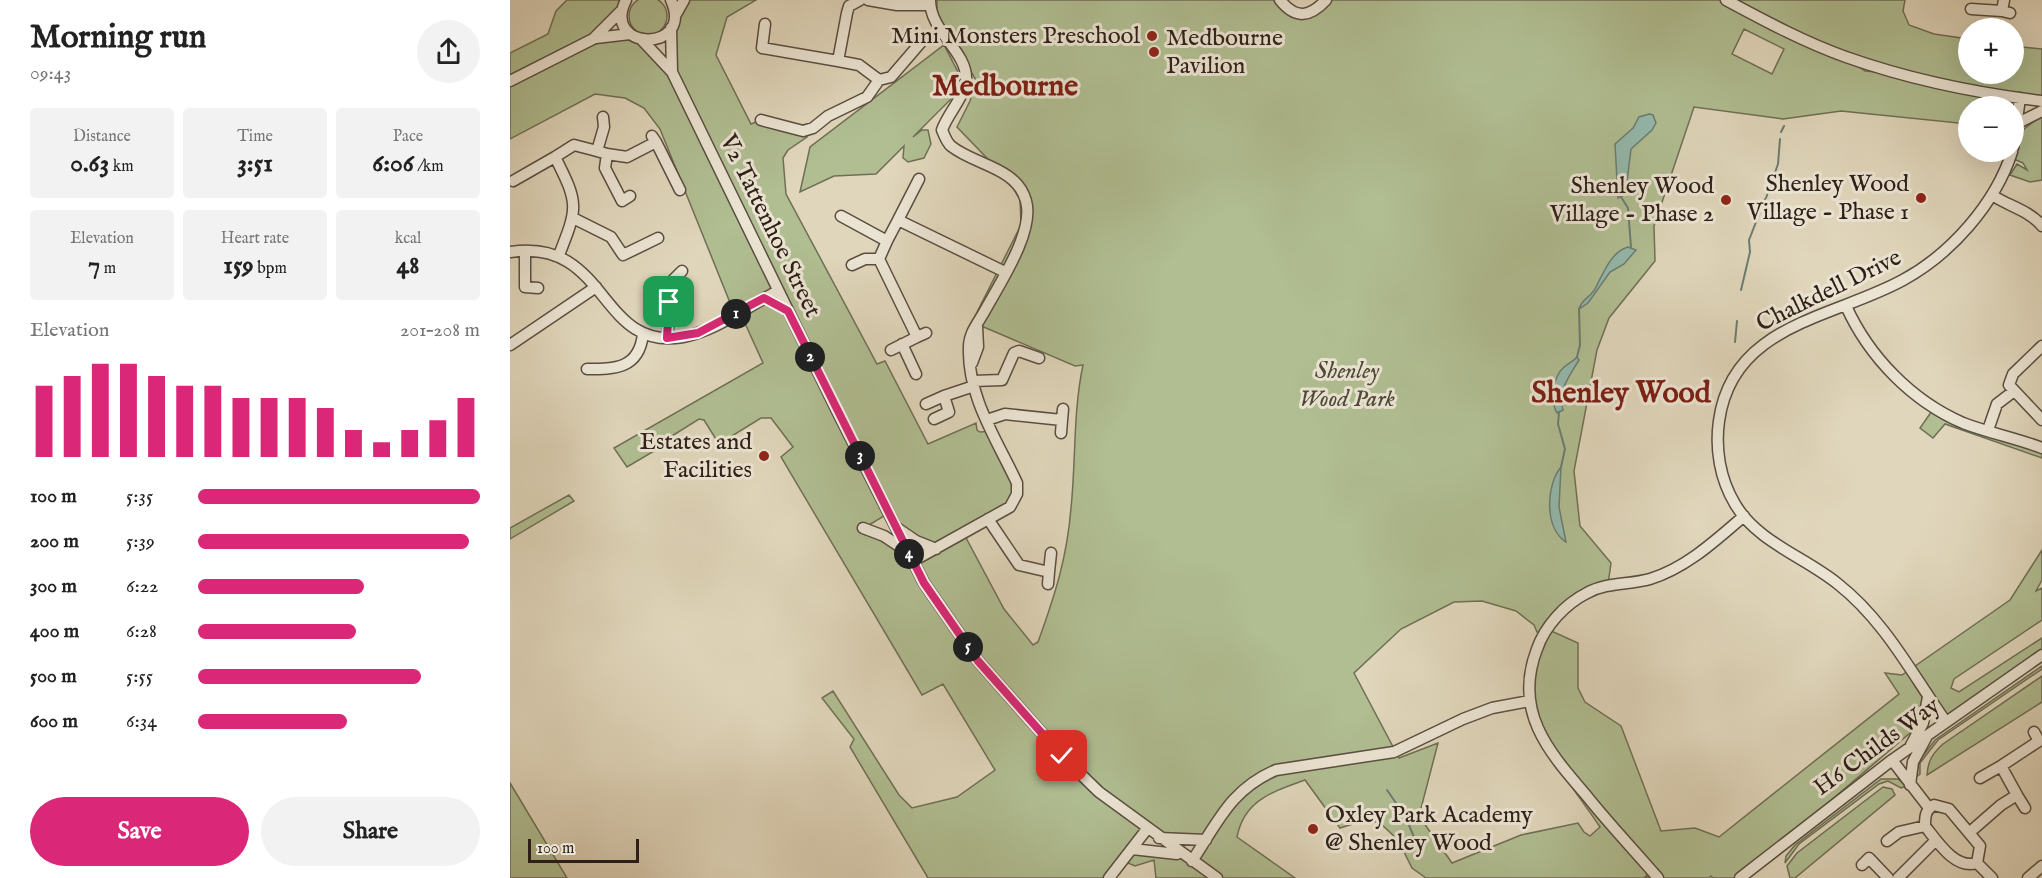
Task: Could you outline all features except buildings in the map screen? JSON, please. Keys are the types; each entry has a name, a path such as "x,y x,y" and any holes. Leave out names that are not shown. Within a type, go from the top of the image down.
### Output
{"street":[{"path":"671,0 675,16"},
{"name":"V2 Tattenhoe Street","path":"672,72 671,28 684,0"},
{"path":"838,61 847,13 853,2 860,0"},
{"path":"863,528 884,536 910,557 936,549 1010,507 1018,486 973,384 969,345 976,326 1005,272 1027,223 1026,201 1010,178 950,145 942,130 948,115 962,96 966,79 964,65 935,23 930,2 897,5 868,0"},
{"path":"1280,0 1295,12 1305,14 1315,12 1326,0"},
{"path":"1726,0 1779,28 1854,60 1900,75 2010,96"},
{"path":"624,3 622,19 630,34"},
{"path":"591,40 624,3"},
{"path":"1971,9 2005,8"},
{"path":"765,24 762,48 860,65 879,80"},
{"path":"510,81 591,40 630,34 642,40 658,39 671,28"},
{"name":"V2 Tattenhoe Street","path":"642,40 672,72 924,583 978,661 1062,756 1100,792 1147,829 1217,878"},
{"path":"761,120 803,131 813,128 828,116 867,97 879,80 891,77 922,41"},
{"path":"2024,99 2042,101"},
{"path":"2024,120 2042,111"},
{"path":"603,117 602,152 605,168 622,201"},
{"path":"513,181 574,145 627,157 654,139 680,190"},
{"path":"555,157 573,193 573,218 559,255"},
{"name":"Chalkdell Drive","path":"1946,722 1895,644 1866,610 1838,583 1767,537 1744,516 1725,482 1717,437 1725,395 1747,359 1775,335 1846,306 1903,280 1922,268 1956,239 1992,195 2006,162"},
{"path":"879,259 919,179"},
{"path":"1992,195 2016,210 2026,212 2042,226"},
{"path":"841,216 887,241"},
{"path":"573,218 611,237 622,255 658,238"},
{"path":"898,220 1005,272"},
{"path":"525,251 525,287"},
{"path":"510,252 525,251 559,255 584,273 618,315 635,330 667,338 698,333 778,291"},
{"path":"852,265 866,260 879,259"},
{"path":"879,259 922,335 891,350"},
{"path":"667,338 672,280 682,271"},
{"path":"514,290 525,287 538,288"},
{"path":"510,345 596,287"},
{"path":"764,298 788,311"},
{"path":"1846,306 1862,337 1899,381 1932,407 1948,416 2042,448"},
{"path":"587,369 619,369 627,364 640,347 644,334"},
{"path":"902,344 916,374"},
{"path":"2042,346 2009,380 2009,386 2042,420"},
{"path":"926,404 973,384 1002,380 1014,353 1019,351 1039,358"},
{"path":"1988,430 1997,404 2014,391"},
{"path":"934,419 949,412 944,396"},
{"path":"987,420 1005,414 1062,415 1061,433"},
{"path":"1658,878 1547,749 1529,701 1533,660 1542,637 1566,608 1587,593 1611,584 1649,579 1681,566 1744,516"},
{"path":"988,519 1018,565 1049,572"},
{"path":"895,526 916,541 936,549"},
{"path":"1048,584 1051,553"},
{"name":"H6 Childs Way","path":"1743,876 1892,760 2042,655"},
{"path":"1909,748 1923,723 1928,697"},
{"path":"1132,849 1188,858 1206,840 1239,792 1258,778 1276,770 1394,752 1463,719 1492,708 1529,701"},
{"path":"1910,784 1913,762 1928,735"},
{"path":"1980,778 2038,740"},
{"path":"1892,760 1929,808"},
{"path":"2001,766 2025,808"},
{"path":"1970,832 2001,805 2017,795"},
{"path":"1929,808 1943,806 1970,832 1980,846 1977,863"},
{"path":"1929,808 1925,816 1925,826 1936,840 1962,864 1977,863 1992,878"},
{"path":"1887,841 1899,832 1925,826"},
{"path":"1109,878 1147,829"},
{"path":"1159,838 1206,840"},
{"path":"1898,878 1936,840"},
{"path":"1868,859 1888,878"},
{"path":"2028,878 2042,866"}],"green space":[{"path":"639,-1 657,-1 662,2 666,9 666,23 662,30 655,34 641,34 634,30 630,23 630,9 634,2"},
{"name":"Shenley Wood Park","path":"567,0 624,0 594,38 630,34 671,71 670,48 684,0 756,0 727,17 716,55 751,124 761,120 803,131 807,137 788,150 783,158 786,194 877,364 885,361 928,444 976,423 977,430 980,432 992,431 1017,483 1014,500 964,534 1004,609 1033,645 1038,642 1050,608 1067,543 1073,490 1076,418 1083,365 1075,366 972,322 1021,225 1020,200 1010,182 957,127 970,101 976,80 937,14 937,0 1273,0 1291,17 1295,12 1305,14 1326,0 1726,0 1844,56 1865,71 1898,74 1789,29 1736,0 1905,0 1903,11 1909,25 1934,34 1958,38 1958,84 2024,84 2024,47 2042,49 2042,101 2024,99 2024,96 1958,96 1958,123 1841,111 1783,119 1694,107 1654,226 1655,261 1609,318 1597,350 1574,471 1580,526 1611,563 1608,584 1586,591 1540,632 1537,632 1534,625 1516,611 1482,601 1454,602 1401,629 1354,673 1399,758 1438,743 1419,816 1452,863 1521,835 1578,823 1590,836 1600,827 1552,757 1534,717 1530,697 1530,678 1547,629 1578,643 1578,688 1585,702 1621,726 1661,831 1695,828 1719,837 1899,694 1885,673 1902,675 2010,600 2042,550 2042,580 2036,591 2042,588 2042,620 1954,679 1951,688 1959,692 2042,638 2042,655 1946,722 1928,697 1910,733 1740,878 1713,878 1711,876 1709,878 1646,878 1655,866 1644,878 1426,878 1412,868 1398,840 1379,822 1362,821 1340,828 1305,780 1261,799 1246,814 1237,837 1295,878 1156,878 1154,860 1135,866 1123,861 1109,878 928,878 850,747 854,739 822,698 833,691 899,795 912,808 957,797 995,770 943,684 922,695 781,457 793,447 771,418 761,418 719,444 704,420 699,419 667,439 666,444 627,467 614,448 763,363 738,308 733,310 660,129 644,108 625,98 595,94 510,139 510,53 548,34 556,11","holes":["1744,29 1784,49 1772,74 1732,54","887,514 916,541 935,549 913,561 884,536 864,528","1147,829 1159,838 1206,840 1192,860 1162,851 1133,849"]},
{"path":"944,45 958,72 955,95 913,137 922,130 928,130 931,144 924,158 908,162 903,158 904,146 876,174 834,176 800,192 810,147"},
{"path":"2042,115 2042,180 2030,182 2010,175 2017,164 2027,170 2021,162 2024,162 2024,129"},
{"path":"1934,408 2042,448 2042,458 1945,424 1933,438 1920,428"},
{"path":"569,495 574,501 510,539 510,528"},
{"path":"2042,666 2042,669 1938,740 1920,763 1920,774 1916,777 1919,761 1935,740"},
{"path":"2042,676 2042,702 1927,775 1931,758 1943,744"},
{"path":"1881,779 1898,779 1906,786 1901,788 1888,781 1879,784 1799,844 1785,863 1786,856 1795,845"},
{"path":"510,783 567,878 510,878"},
{"path":"1883,787 1892,789 1895,795 1795,878 1790,878 1787,866 1797,853"}],"water":[{"path":"1653,115 1656,123 1652,130 1631,149 1626,190 1624,195 1618,198 1615,144 1633,128 1639,117"},
{"path":"1628,247 1636,250 1624,264 1610,272 1588,303 1579,309 1582,302 1594,290 1613,258"},
{"path":"1577,357 1579,360 1563,390 1563,410 1557,413 1553,396 1557,377 1563,368"},
{"path":"1561,467 1559,507 1566,542 1554,527 1550,506 1552,484"}],"waterway":[{"path":"1781,132 1784,126"},
{"path":"1766,198 1778,164 1780,139"},
{"path":"1621,197 1628,208 1631,247"},
{"path":"1741,290 1750,252 1749,240 1765,199"},
{"path":"1577,357 1580,345 1579,309"},
{"path":"1735,342 1737,321"},
{"path":"1559,412 1558,424 1565,449 1561,467"},
{"path":"1387,790 1405,816 1420,851"}],"place":[{"name":"Mini Monsters Preschool","path":"1152,36"},
{"name":"Medbourne Pavilion","path":"1154,52"},
{"name":"Shenley Wood Village - Phase 1","path":"1921,198"},
{"name":"Shenley Wood Village - Phase 2","path":"1726,200"},
{"name":"Estates and Facilities","path":"764,456"},
{"name":"Oxley Park Academy @ Shenley Wood","path":"1313,829"}],"district":[{"name":"Medbourne","path":"1005,87"},
{"name":"Shenley Wood","path":"1621,394"}],"route":[{"path":"669,302 667,338 698,333 764,298 788,311 924,583 978,661 1062,756"}]}
